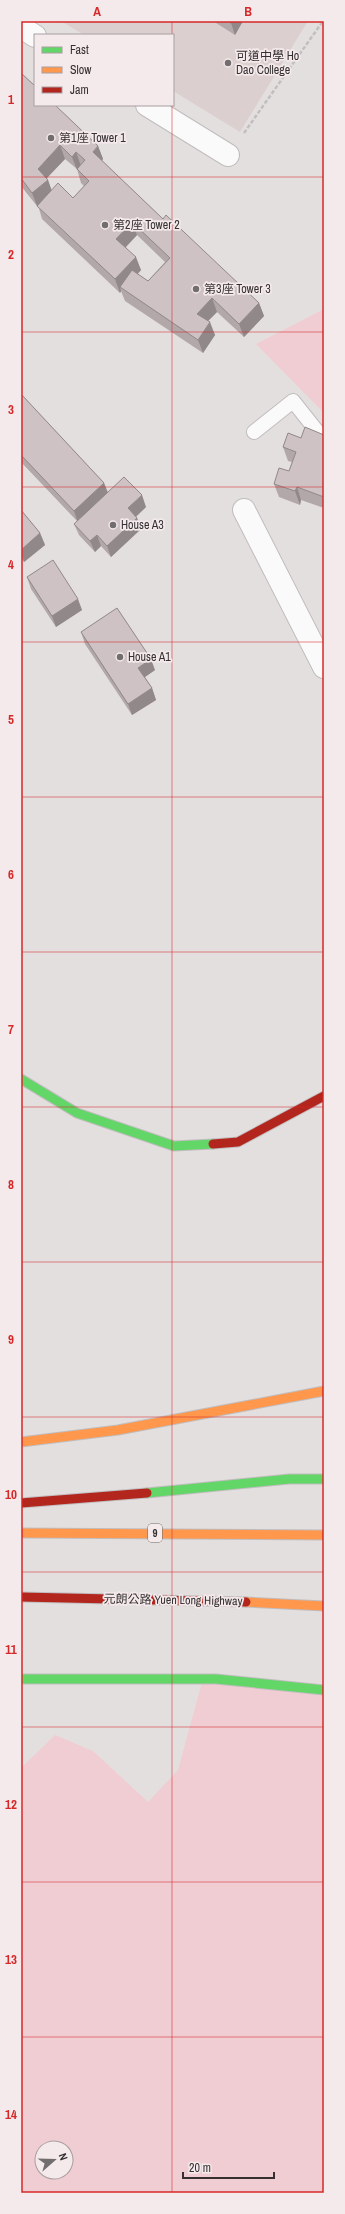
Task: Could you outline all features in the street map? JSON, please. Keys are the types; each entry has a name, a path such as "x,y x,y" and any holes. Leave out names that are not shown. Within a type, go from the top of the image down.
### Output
{"main road":[{"path":"21,1079 77,1113 174,1146 238,1142 324,1096"},
{"path":"21,1442 118,1430 324,1391"},
{"path":"21,1503 194,1489 289,1479 324,1479"},
{"name":"9","path":"21,1533 324,1535"},
{"name":"元朗公路 Yuen Long Highway","path":"21,1597 192,1600 324,1606"},
{"path":"21,1679 216,1679 324,1690"}],"street":[{"path":"21,27 34,35"},
{"path":"149,106 228,155"},
{"path":"244,510 324,667"}],"lane":[{"path":"254,432 293,401 324,440"}],"path":[{"path":"228,155 323,21"}],"shaded area":[{"name":"可道中學 Ho Dao College","path":"61,21 308,21 240,132 174,92 174,34 82,34"},
{"path":"324,309 324,413 256,344"},
{"path":"202,1682 324,1688 324,2193 21,2193 21,1768 55,1735 93,1751 148,1802 178,1770"}],"building":[{"path":"21,73 34,85 34,106 56,106 98,146 93,152 163,219 166,215 259,303 239,324 212,298 197,314 210,322 198,340 120,287 132,270 148,281 170,258 132,222 116,239 136,257 115,279 37,206 58,183 73,198 89,181 77,169 85,160 76,152 72,157 60,145 38,169 48,180 32,193 21,178"},
{"path":"21,394 104,483 74,511 21,455"},
{"path":"305,427 324,435 324,497 297,487 295,491 274,484 279,468 289,471 296,452 283,447 288,433 301,438"},
{"name":"House A3","path":"124,477 142,495 128,508 137,518 107,546 97,535 90,541 74,524"},
{"path":"21,510 40,533 21,550"},
{"path":"53,560 78,599 52,616 27,577"},
{"name":"House A1","path":"117,608 151,659 138,668 152,688 128,704 81,632"}],"traffic: fast":[{"path":"21,1079 77,1113 174,1146 213,1144"},
{"path":"147,1493 289,1479 324,1479"},
{"path":"21,1679 216,1679 324,1690"}],"traffic: slow":[{"path":"21,1442 118,1430 324,1391"},
{"path":"21,1533 324,1535"},
{"path":"246,1602 324,1606"}],"traffic: jam":[{"path":"213,1144 238,1142 324,1096"},
{"path":"21,1503 147,1493"},
{"path":"21,1597 246,1602"}],"place":[{"name":"可道中學 Ho Dao College","path":"228,63"},
{"name":"第1座 Tower 1","path":"51,138"},
{"name":"第2座 Tower 2","path":"105,225"},
{"name":"第3座 Tower 3","path":"196,289"},
{"name":"House A3","path":"113,525"},
{"name":"House A1","path":"120,657"}]}
